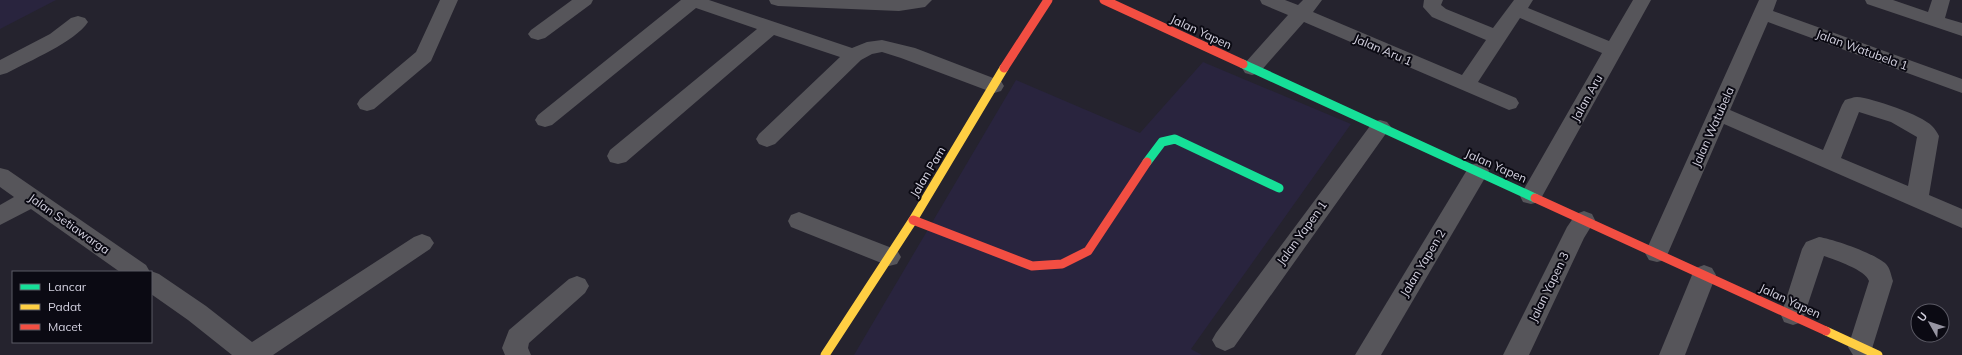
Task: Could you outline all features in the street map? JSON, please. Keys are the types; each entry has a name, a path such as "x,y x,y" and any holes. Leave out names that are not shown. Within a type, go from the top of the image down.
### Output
{"street":[{"path":"367,104 424,56 450,0"},
{"path":"538,34 584,0"},
{"path":"778,0 899,5 918,3 923,0"},
{"name":"Jalan Pam","path":"825,355 913,220 1031,24 1048,0"},
{"name":"Jalan Yapen","path":"1104,0 1870,351"},
{"name":"Jalan Aru 1","path":"1269,0 1307,7 1466,85 1509,103"},
{"path":"1434,0 1432,2 1432,7 1438,13 1497,37"},
{"name":"Jalan Aru","path":"1531,196 1642,0"},
{"path":"1874,0 1962,30"},
{"path":"1935,20 1941,0"},
{"path":"545,120 692,1 854,55"},
{"path":"1466,85 1497,37 1521,5 1614,50"},
{"path":"1252,68 1307,7"},
{"name":"Jalan Watubela 1","path":"1765,7 1962,86"},
{"name":"Jalan Watubela","path":"1657,253 1765,7"},
{"path":"0,68 57,38 78,22"},
{"path":"618,156 772,27"},
{"path":"767,139 854,55 866,48 882,46 908,53 994,86"},
{"path":"1830,161 1852,105 1862,105 1915,125 1924,130 1928,136 1917,198"},
{"path":"1718,114 1917,198 1962,219"},
{"name":"Jalan Yapen 1","path":"1225,340 1380,127"},
{"path":"913,220 1032,266 1052,267 1073,262 1088,251 1158,146 1163,141 1168,139 1175,139 1279,188"},
{"name":"Jalan Yapen 2","path":"1368,355 1478,171"},
{"name":"Jalan Setiawarga","path":"0,176 137,271"},
{"path":"0,216 32,198"},
{"name":"Jalan Yapen 3","path":"1516,355 1575,233 1584,220"},
{"path":"799,221 889,257"},
{"path":"253,355 422,243"},
{"path":"1793,316 1814,249 1819,246 1827,246 1870,265 1878,271 1881,281 1870,351"},
{"path":"1672,355 1704,275"},
{"path":"152,282 197,313 250,355"},
{"path":"518,355 515,348 518,338 577,286"}],"shaded area":[{"path":"0,0 56,0 0,29"},
{"path":"1203,62 1351,124 1191,349 1202,355 854,355 1016,80 1140,133"}],"traffic: fast":[{"path":"1243,64 1535,198"},
{"path":"1147,162 1162,142 1175,139 1279,188"}],"traffic: slow":[{"path":"825,355 913,220 1004,68"},
{"path":"1826,331 1878,355"}],"traffic: jam":[{"path":"1004,68 1048,0"},
{"path":"1104,0 1243,64"},
{"path":"913,220 1032,266 1062,264 1088,251 1147,162"},
{"path":"1535,198 1826,331"}]}
